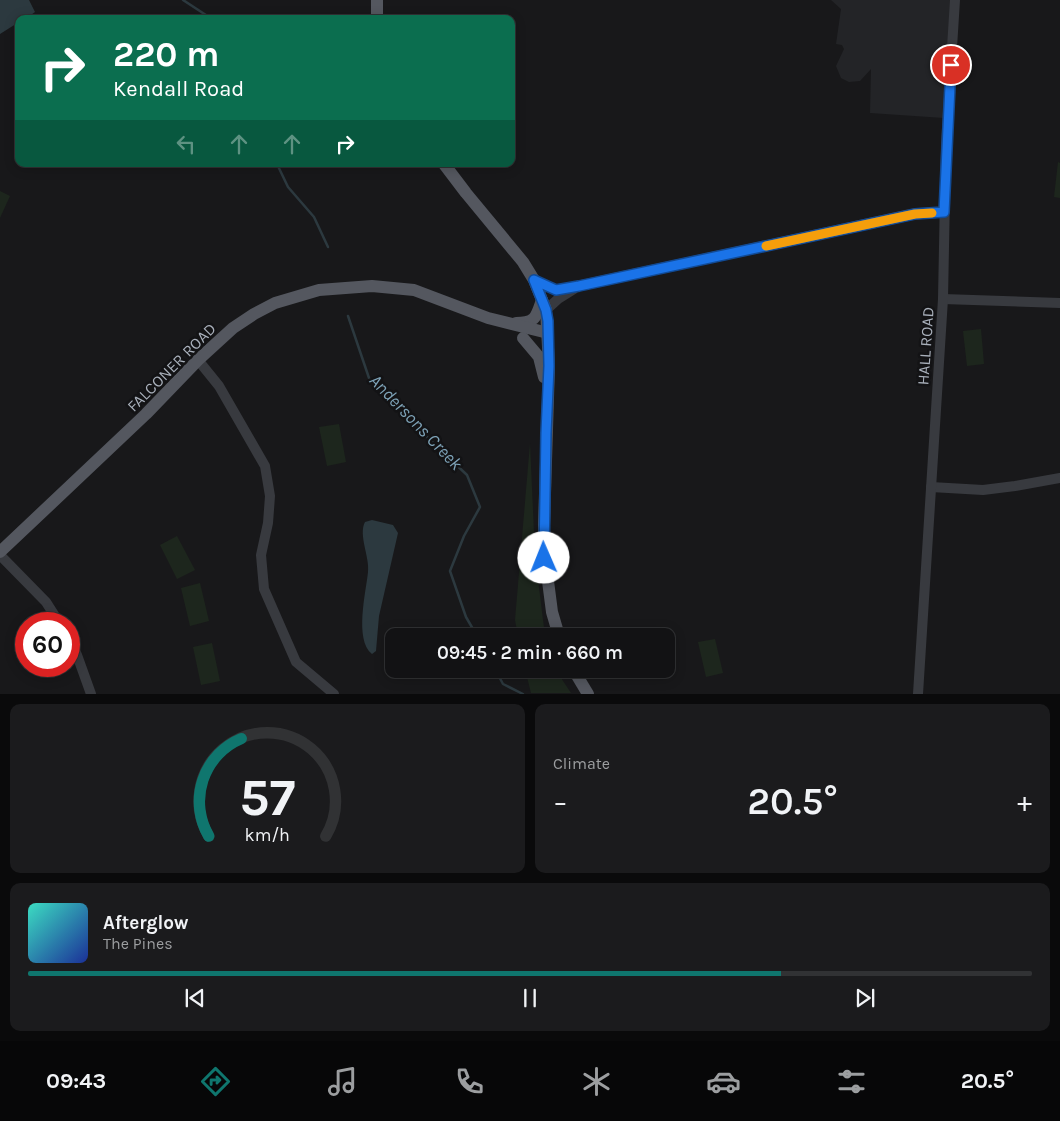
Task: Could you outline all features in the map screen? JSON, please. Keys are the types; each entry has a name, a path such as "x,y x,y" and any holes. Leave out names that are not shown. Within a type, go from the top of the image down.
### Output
{"main road":[{"path":"377,0 377,15"},
{"path":"446,167 523,262 534,280 544,305 549,366 544,558 552,612 557,628"},
{"name":"FALCONER ROAD","path":"0,554 233,328 275,303 319,290 372,286 414,290 548,338"},
{"path":"503,322 527,323 532,321 544,305"},
{"name":"FALCONER ROAD","path":"488,318 523,338 548,338"},
{"path":"523,338 539,357 543,367 546,433"},
{"path":"578,678 588,694"}],"street":[{"name":"HALL ROAD","path":"918,694 943,299 946,143 955,0"},
{"path":"534,280 556,290 915,214 944,212"},
{"path":"544,305 579,286"},
{"path":"943,299 1060,303"},
{"path":"198,360 219,386 265,466 270,496 268,523 261,554 264,589 296,662 334,694"},
{"path":"931,487 983,490 1060,478"},
{"path":"0,554 46,602 52,612"},
{"path":"80,663 91,694"}],"shaded area":[{"path":"0,0 29,0 35,12 31,15 15,15 15,25 0,34"},
{"path":"831,0 952,0 944,118 870,113 871,69 860,81 849,82 841,78 836,66 844,49 842,45 836,44 841,9"},
{"path":"1058,162 1060,163 1060,198 1054,197"},
{"path":"0,191 10,196 0,218"},
{"path":"981,329 984,364 967,366 963,331"},
{"path":"339,424 346,462 327,466 319,427"},
{"path":"530,443 535,555 544,628 516,628 515,620"},
{"path":"372,520 393,525 398,533 379,616 376,651 372,654 364,638 362,615 368,572 363,527 365,522"},
{"path":"177,536 195,570 177,579 160,545"},
{"path":"200,583 209,621 190,626 181,588"},
{"path":"715,639 723,673 706,677 698,642"},
{"path":"212,643 220,681 201,685 193,647"},
{"path":"527,678 561,678 571,693 531,693"}],"waterway":[{"name":"Andersons Creek","path":"183,0 206,15"},
{"name":"Andersons Creek","path":"278,167 288,187 314,217 328,247"},
{"name":"Andersons Creek","path":"348,316 369,378 405,416 467,475 480,507 464,536 450,571 466,617 472,628"},
{"name":"Andersons Creek","path":"500,678 503,684 523,694"}],"slow traffic":[{"path":"766,246 915,214 932,213"}],"route":[{"path":"544,558 549,366 548,321 546,310 534,280 556,290 915,214 944,212 951,65"}]}
